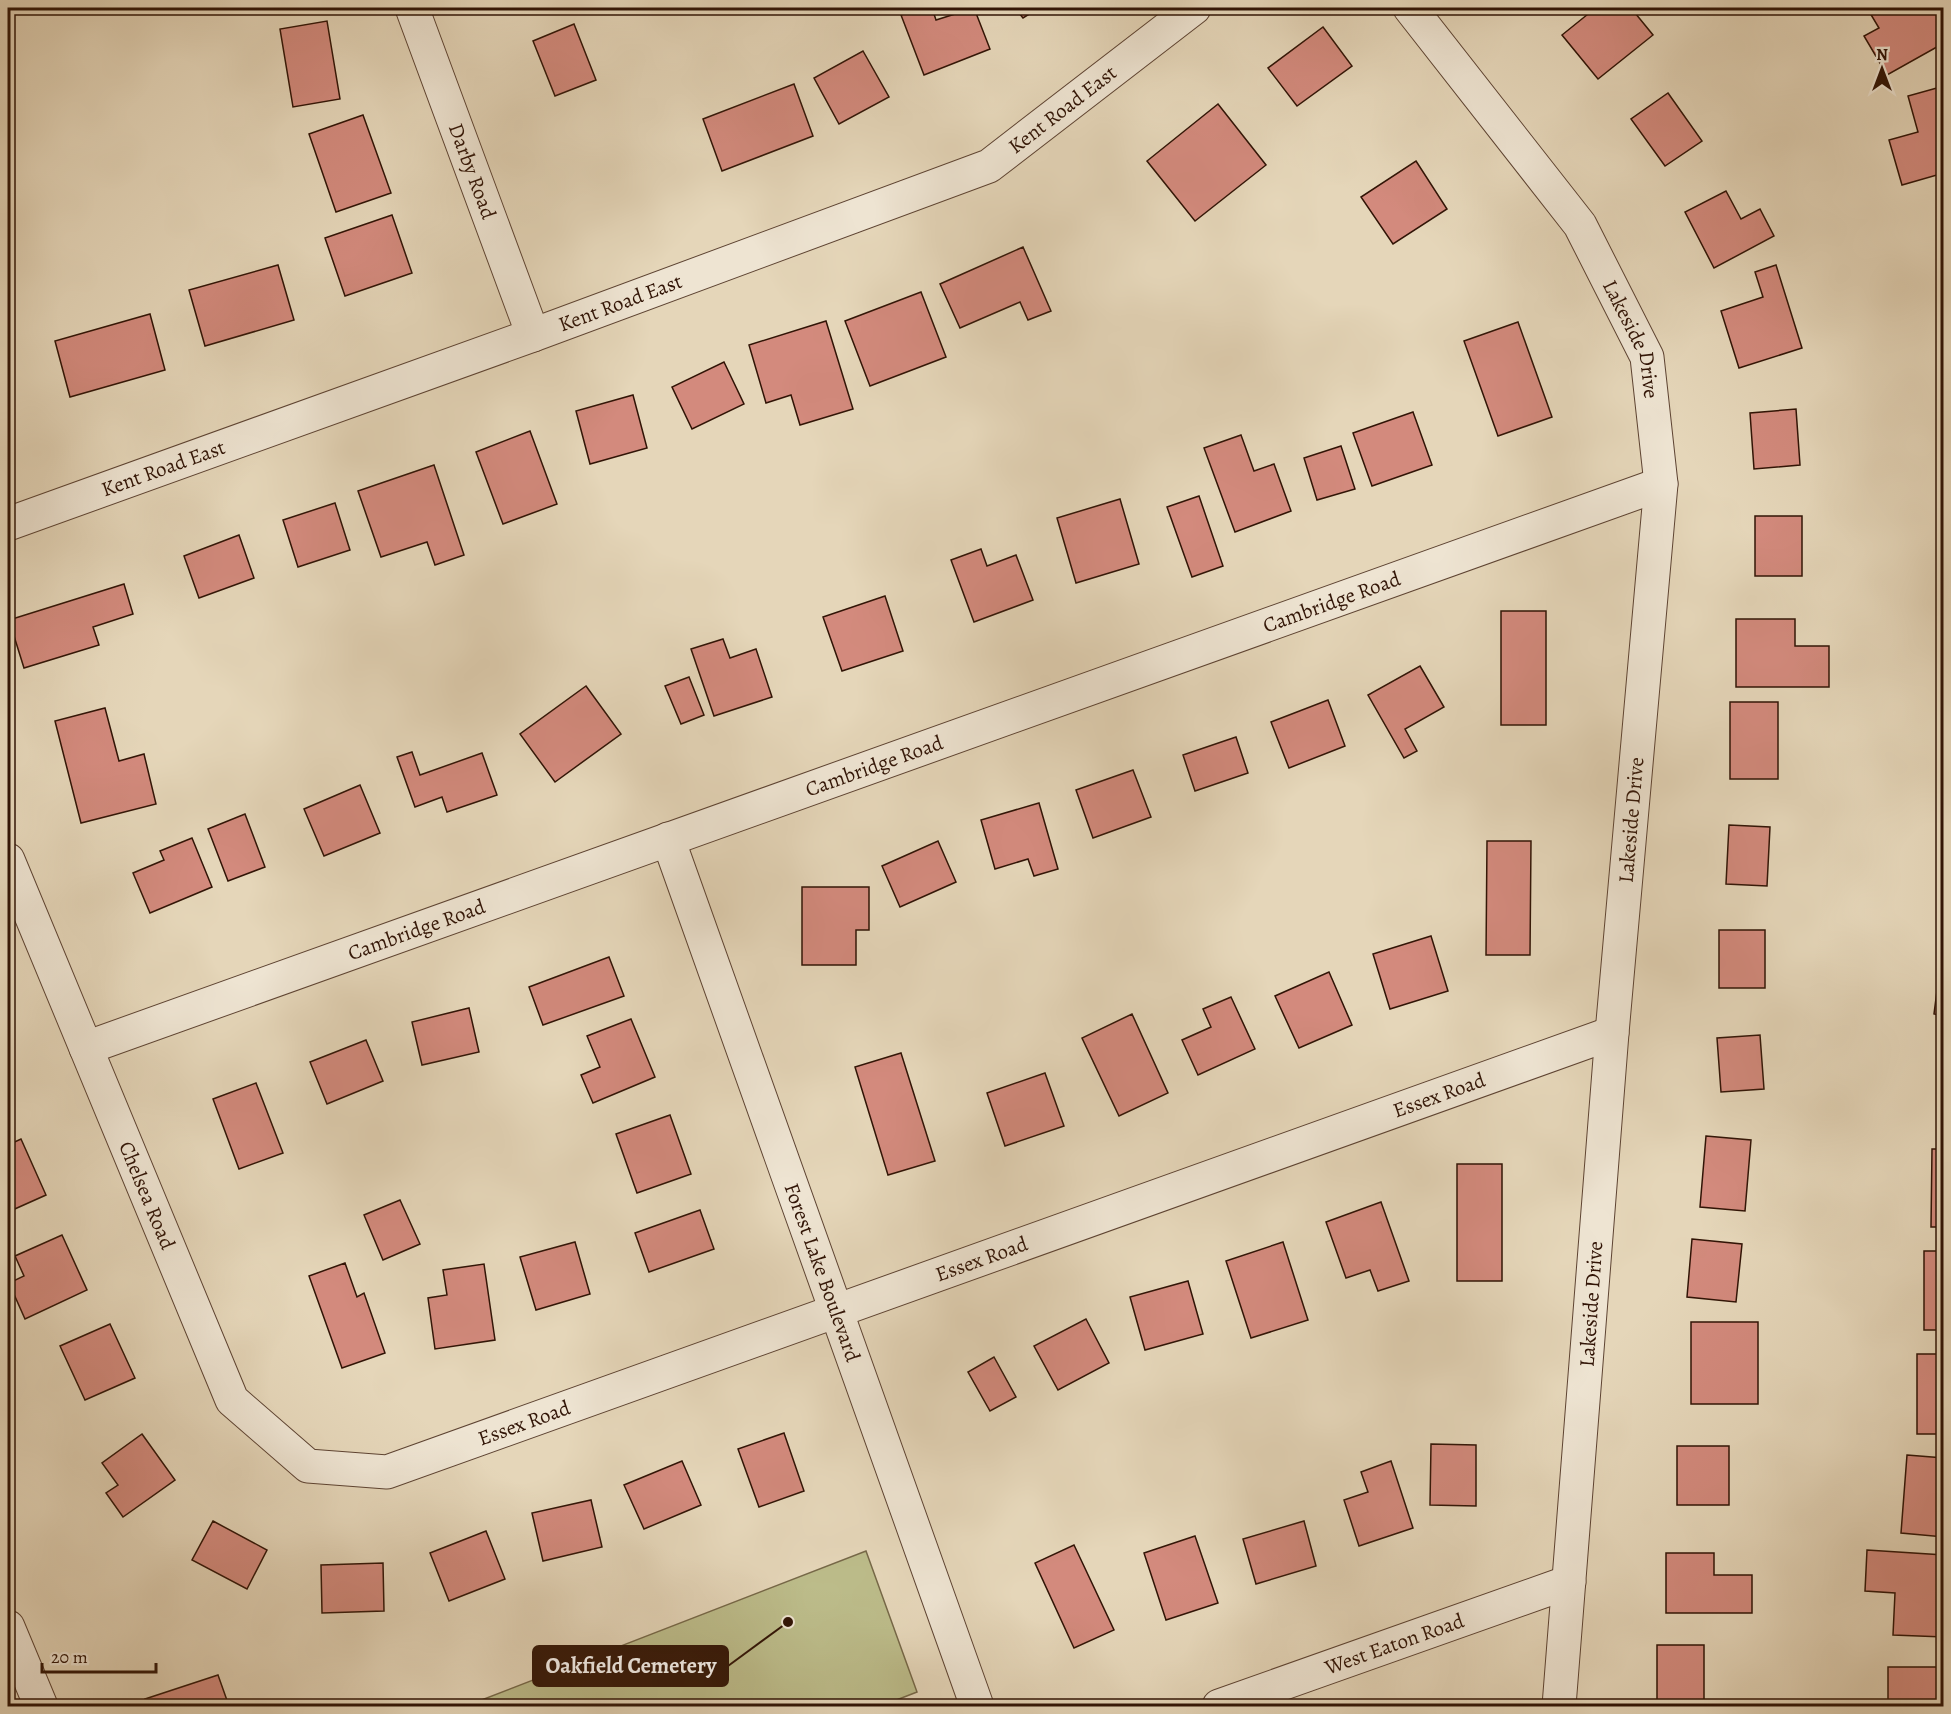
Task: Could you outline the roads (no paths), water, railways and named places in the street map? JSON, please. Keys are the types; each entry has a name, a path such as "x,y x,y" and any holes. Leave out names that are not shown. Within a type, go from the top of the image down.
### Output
{"street":[{"name":"Darby Road","path":"412,8 533,335"},
{"name":"Kent Road East","path":"8,524 533,335 989,166 1194,8"},
{"name":"Lakeside Drive","path":"1410,8 1580,225 1647,357 1661,484 1612,1033 1559,1707"},
{"name":"Cambridge Road","path":"86,1048 1661,484"},
{"name":"Forest Lake Boulevard","path":"668,839 976,1707"},
{"name":"Chelsea Road","path":"8,860 232,1400 308,1466 350,1469"},
{"name":"Essex Road","path":"350,1469 387,1472 1612,1033"},
{"name":"West Eaton Road","path":"1219,1707 1569,1582"},
{"path":"8,1628 40,1707"}],"place":[{"name":"Oakfield Cemetery","path":"788,1622"}]}
